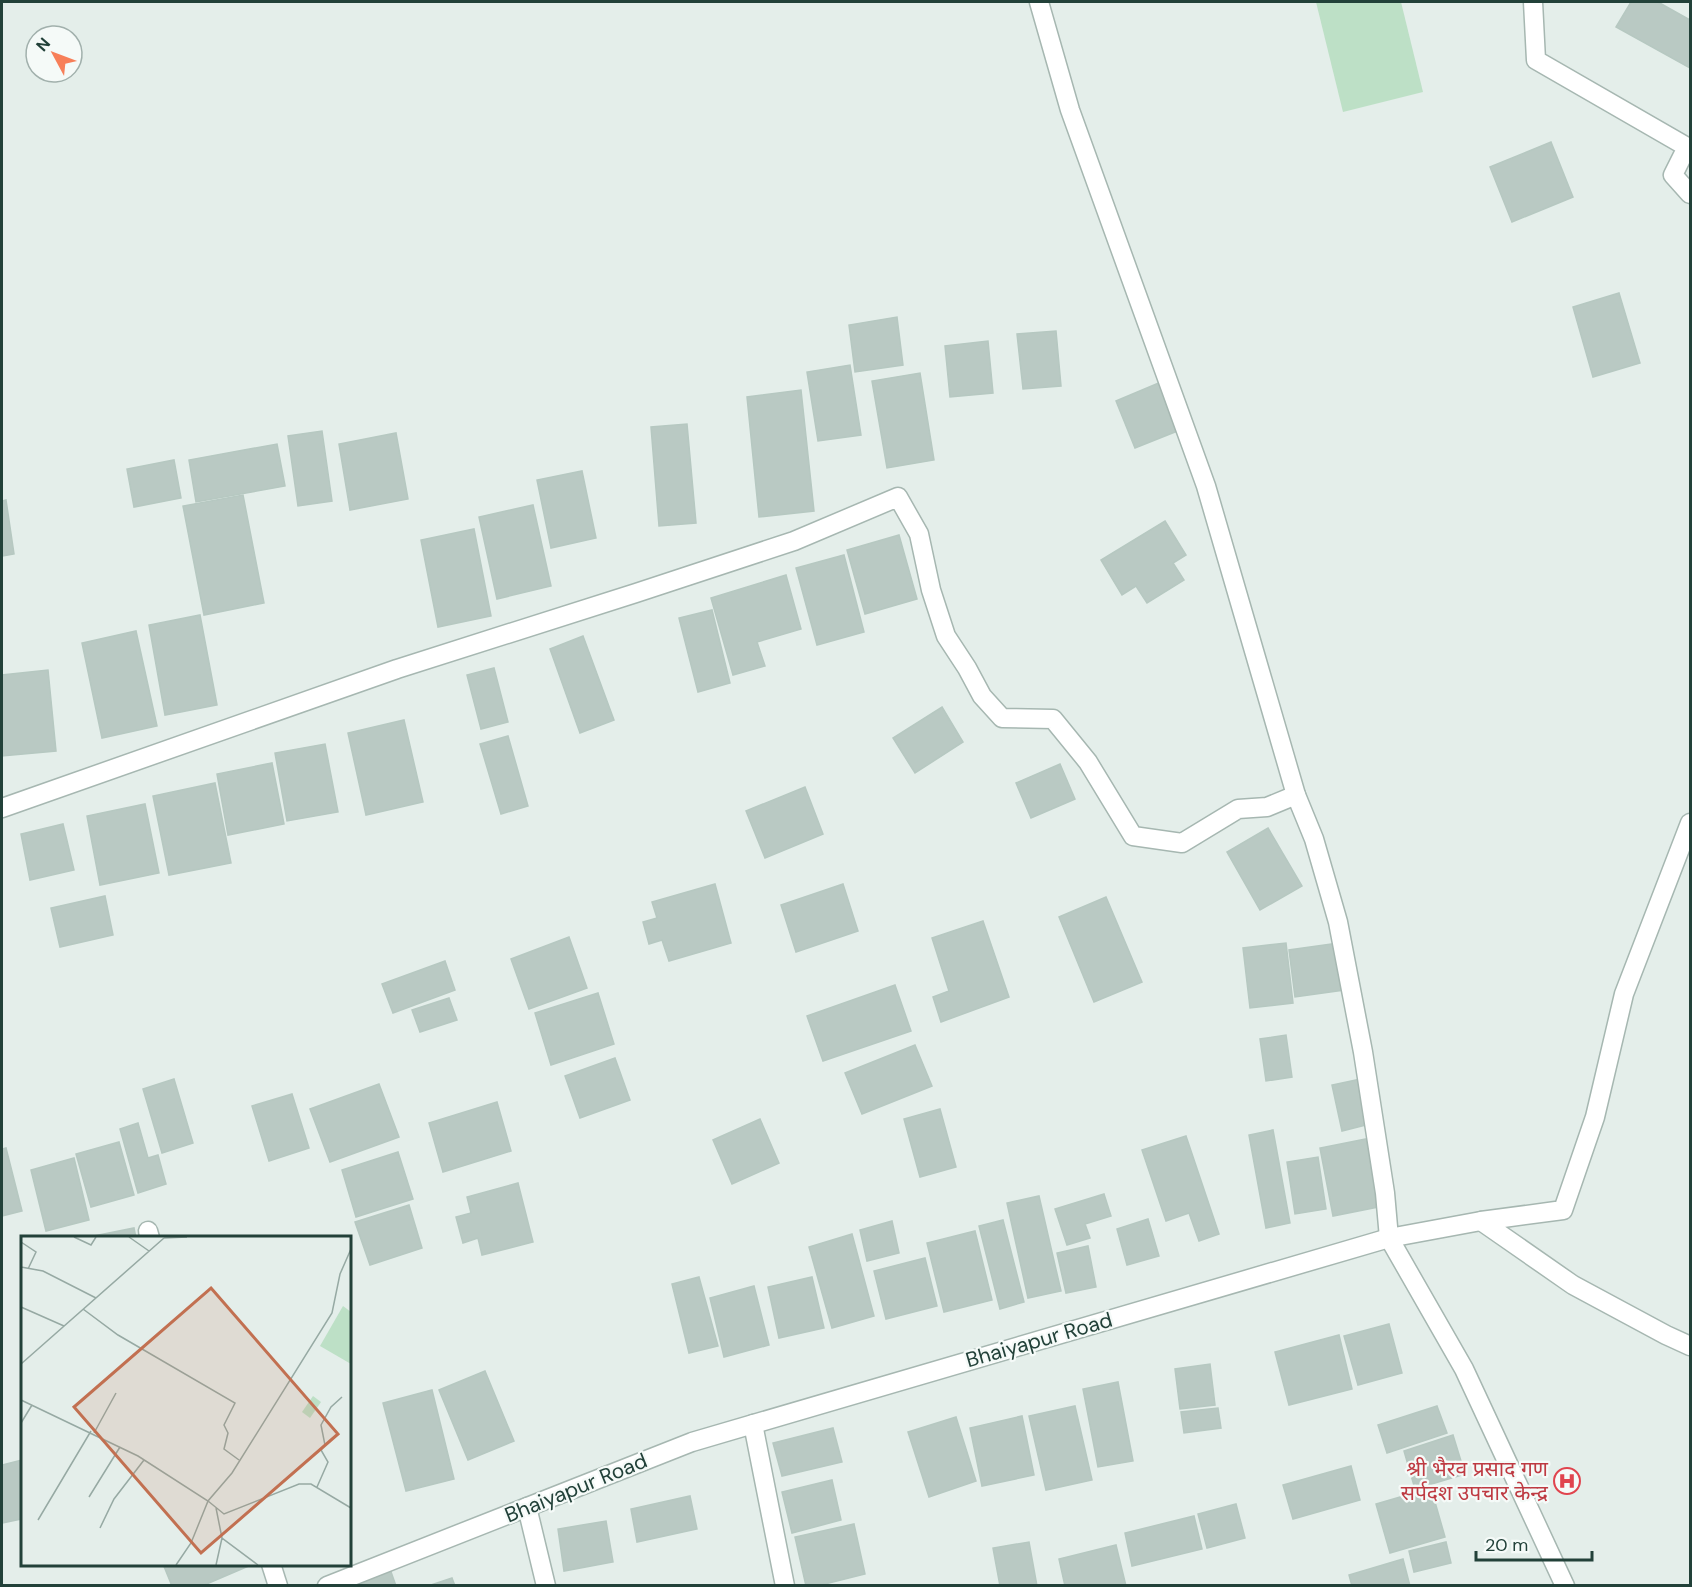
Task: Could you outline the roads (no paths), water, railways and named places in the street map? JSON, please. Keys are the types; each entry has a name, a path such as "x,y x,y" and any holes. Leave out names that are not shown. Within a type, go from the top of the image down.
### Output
{"street":[{"path":"1039,2 1070,110 1206,486 1296,795 1314,839 1338,922 1363,1052 1385,1193 1389,1238 1464,1370 1565,1586"},
{"path":"1533,2 1536,60 1687,147 1673,175 1690,194"},
{"path":"2,808 397,669 794,541 898,497 919,534 931,590 946,636 982,696 1002,718 1053,719 1088,762 1133,836 1182,843 1238,809 1267,807 1296,795"},
{"name":"Bhaiyapur Road","path":"327,1586 692,1442 1389,1238 1481,1221 1563,1210 1595,1117 1624,994 1690,823"},
{"path":"1481,1221 1573,1285 1690,1346"},
{"path":"753,1424 785,1586"},
{"path":"527,1507 546,1586"},
{"path":"272,1566 278,1586"}],"place":[{"name":"श्री भैरव प्रसाद गण सर्पदश उपचार केन्द्र","path":"1567,1481"}]}
